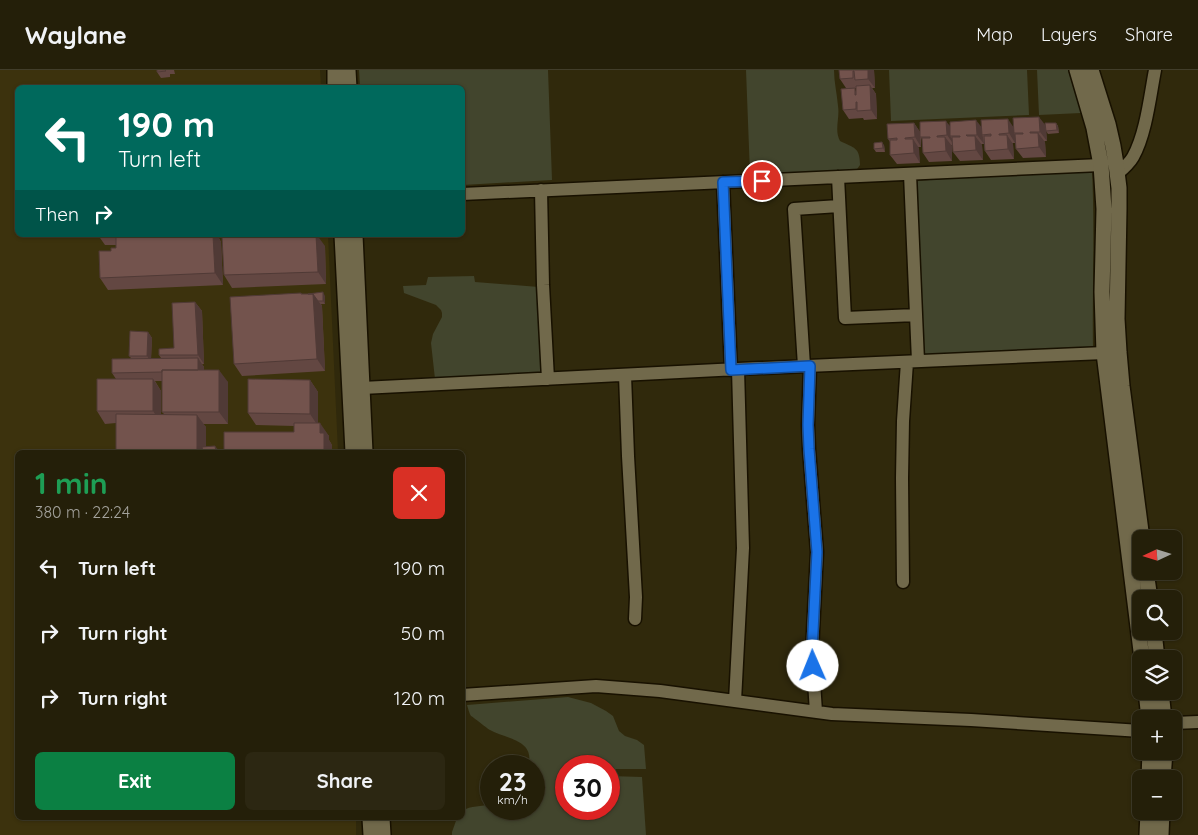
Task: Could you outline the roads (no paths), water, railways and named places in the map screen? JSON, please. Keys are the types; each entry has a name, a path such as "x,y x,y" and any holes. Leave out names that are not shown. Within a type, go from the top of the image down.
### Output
{"street":[{"path":"334,70 335,85"},
{"path":"348,70 349,85"},
{"path":"1077,70 1094,128 1112,168"},
{"path":"1091,70 1108,124 1112,168 1104,209 1102,292 1111,353 1141,650"},
{"path":"465,194 910,174 1112,168 1128,165 1138,147 1148,109 1155,70"},
{"path":"903,582 903,421 912,362 916,315 910,174"},
{"path":"838,178 845,318 916,315"},
{"path":"723,182 743,548 734,701"},
{"path":"541,190 548,379"},
{"path":"816,712 812,651 817,552 809,449 807,366 794,209 839,206"},
{"path":"342,237 353,450"},
{"path":"356,237 365,450"},
{"path":"362,388 734,369 1111,353"},
{"path":"1111,353 1122,386 1141,530"},
{"path":"626,375 636,619"},
{"path":"465,695 596,686 660,691 832,714 971,720 1132,730"},
{"path":"1182,723 1198,722"},
{"path":"370,820 371,835"},
{"path":"382,820 383,835"},
{"path":"1147,835 1148,820"},
{"path":"1161,835 1162,820"}]}
